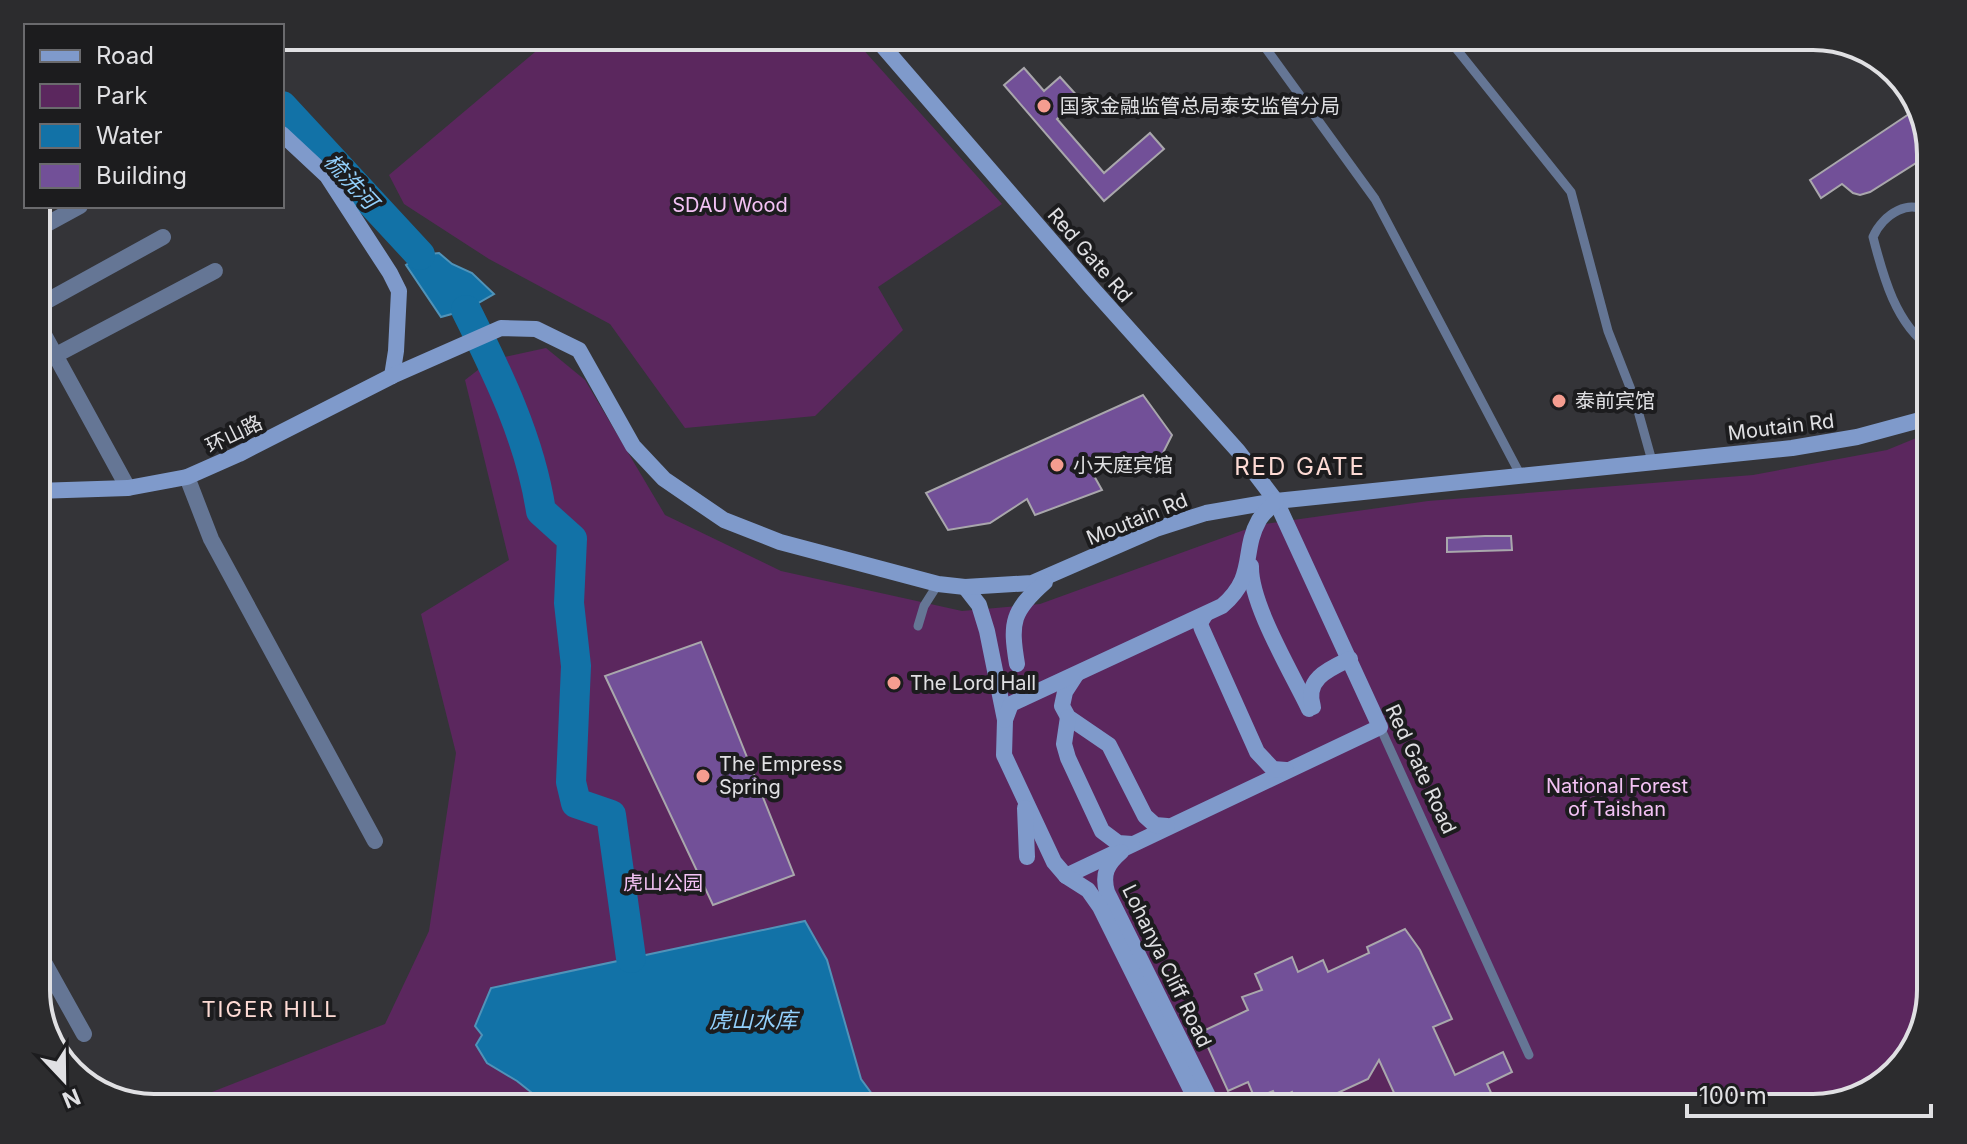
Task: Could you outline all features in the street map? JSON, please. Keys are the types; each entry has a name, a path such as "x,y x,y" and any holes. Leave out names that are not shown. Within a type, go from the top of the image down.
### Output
{"street":[{"name":"Red Gate Rd","path":"886,50 1238,451 1276,501"},
{"path":"284,136 327,176 399,291 392,376"},
{"path":"50,222 76,208"},
{"path":"50,299 163,237"},
{"path":"56,355 215,271"},
{"name":"Moutain Rd","path":"501,328 536,329 579,350 633,446 664,479 724,520 780,542 938,584 965,587 1032,583 1156,529 1206,513 1276,501 1805,446 1857,437 1917,421"},
{"name":"环山路","path":"50,491 128,488 187,477 392,376 501,328"},
{"path":"50,344 128,488"},
{"path":"187,477 211,539 375,841"},
{"path":"1005,720 1011,704 1205,615 1233,596 1241,584 1260,519 1276,501"},
{"name":"Red Gate Road","path":"1276,501 1380,727"},
{"path":"1251,553 1254,589 1311,708 1310,692 1320,675 1350,659"},
{"path":"1017,664 1014,624 1019,608 1056,574"},
{"name":"Lohanya Cliff Road","path":"965,587 979,605 987,631 1005,720 1004,755 1054,862 1066,876 1088,890 1100,907 1193,1094"},
{"path":"1205,615 1200,623 1202,629 1257,752 1273,769 1286,770"},
{"path":"1076,675 1065,692 1062,706 1068,717 1109,745 1145,816 1155,825 1167,826"},
{"path":"1068,717 1064,744 1068,758 1102,831 1118,843 1132,844"},
{"path":"1066,876 1380,727"},
{"path":"1023,795 1027,819 1027,857"},
{"name":"Lohanya Cliff Road","path":"1132,844 1109,863 1104,880 1107,892 1207,1094"},
{"path":"50,973 84,1034"}],"lane":[{"path":"1267,50 1375,199 1521,476"},
{"path":"1457,50 1571,192 1608,331 1635,400 1652,461"},
{"path":"1917,207 1911,206 1893,213 1878,226 1873,237 1896,304 1917,337"},
{"path":"918,626 924,606 938,584"},
{"name":"Red Gate Road","path":"1380,727 1529,1055"}],"green space":[{"name":"SDAU Wood","path":"537,50 864,50 1002,204 878,287 903,330 815,416 685,428 610,324 489,259 404,204 389,175"},
{"name":"National Forest of Taishan","path":"546,348 585,380 665,515 781,571 962,611 1040,604 1258,525 1428,501 1753,475 1887,450 1917,438 1917,990 1909,1030 1895,1053 1865,1080 1840,1090 1813,1094 207,1094 385,1024 429,931 456,753 421,614 509,560 465,380 491,360"}],"water":[{"path":"439,253 452,264 472,273 494,294 466,310 441,317 406,265 420,255"},
{"name":"虎山水库","path":"805,921 827,960 861,1079 872,1094 533,1094 487,1063 476,1045 482,1035 475,1026 491,988"}],"building":[{"path":"1024,68 1044,91 1060,77 1080,99 1057,119 1104,173 1150,133 1164,149 1104,201 1004,85"},
{"path":"1908,114 1915,134 1916,163 1860,195 1842,184 1821,198 1810,180"},
{"name":"小天庭宾馆","path":"1143,395 1172,435 1162,455 1093,474 1102,490 1035,515 1027,499 990,523 948,530 926,493"},
{"path":"1511,536 1512,550 1447,552 1447,538"},
{"name":"The Empress Spring","path":"701,642 794,875 713,905 605,676"},
{"path":"1405,929 1420,950 1452,1019 1433,1027 1455,1075 1503,1052 1512,1072 1487,1084 1492,1094 1395,1094 1379,1060 1368,1079 1335,1094 1274,1094 1273,1091 1253,1094 1248,1082 1228,1091 1201,1032 1248,1010 1242,997 1262,990 1255,974 1292,957 1298,972 1323,960 1328,972 1369,953 1367,947"}],"waterway":[{"name":"梳洗河","path":"284,108 420,255"},
{"path":"466,310 521,433 541,511 572,539 569,603 576,666 571,782 576,803 611,815 631,958"}],"place":[{"name":"国家金融监管总局泰安监管分局","path":"1044,106"},
{"name":"泰前宾馆","path":"1559,401"},
{"name":"小天庭宾馆","path":"1057,465"},
{"name":"The Lord Hall","path":"894,683"},
{"name":"The Empress Spring","path":"703,776"}],"district":[{"name":"RED GATE","path":"1300,467"},
{"name":"TIGER HILL","path":"270,1009"}],"park label":[{"name":"虎山公园","path":"663,883"}]}
